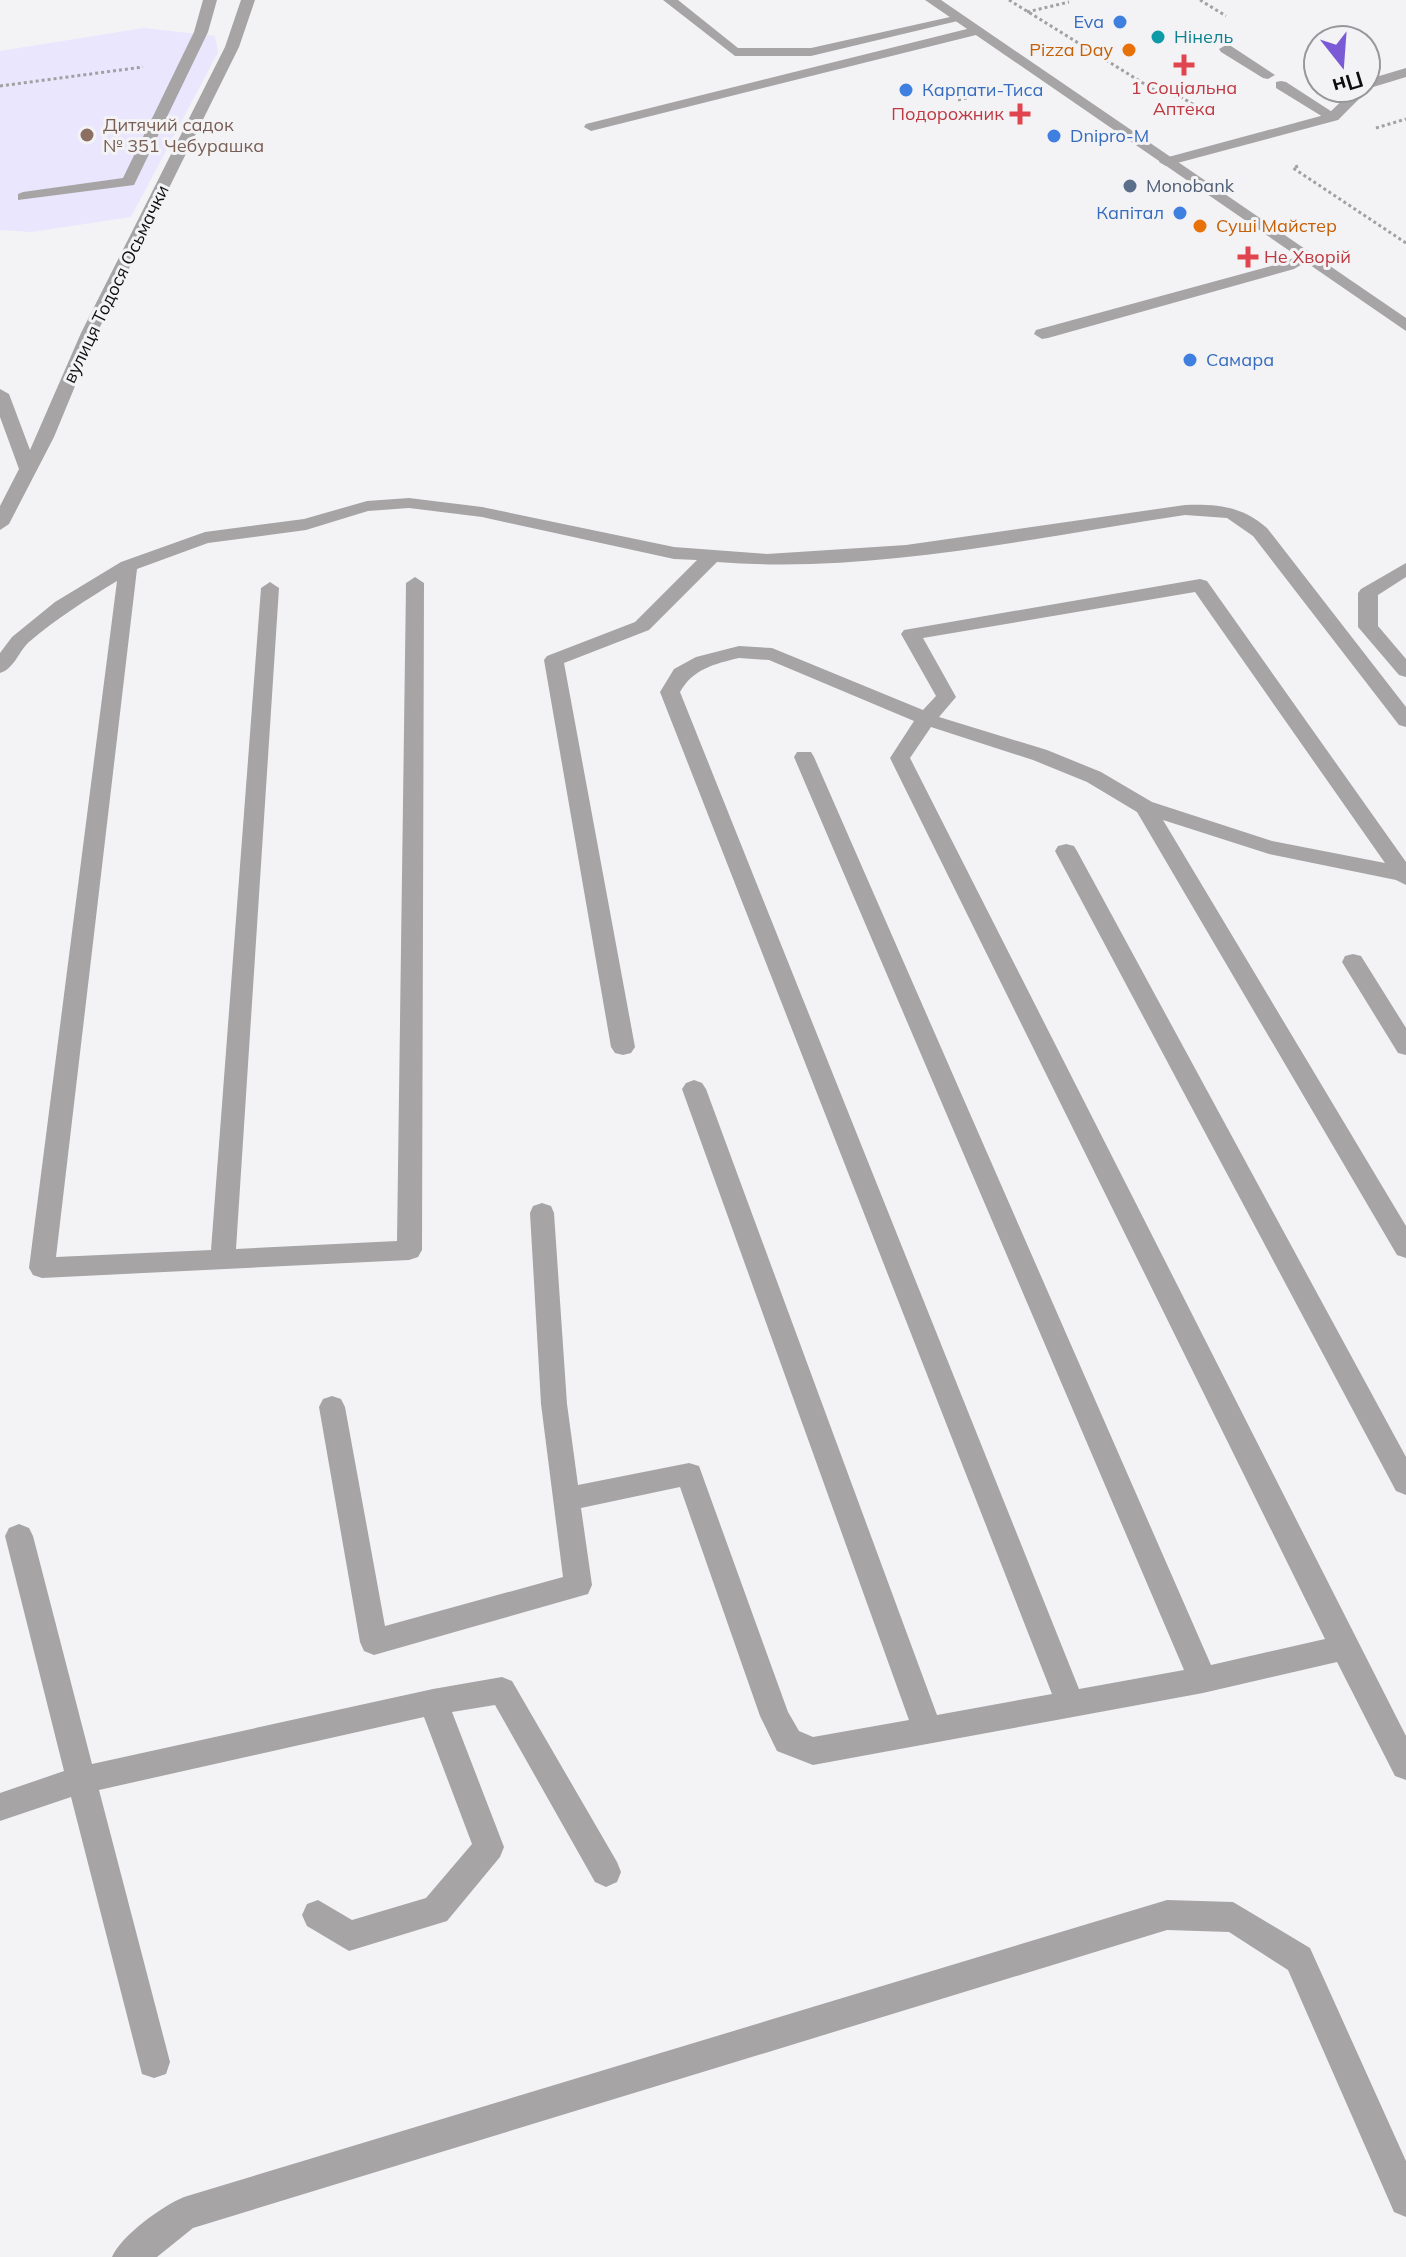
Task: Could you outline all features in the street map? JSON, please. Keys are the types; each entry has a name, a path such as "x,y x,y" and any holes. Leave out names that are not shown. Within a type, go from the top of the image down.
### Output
{"street":[{"path":"23,197 129,182 188,62 210,0"},
{"name":"вулиця Тодося Осьмачки","path":"0,524 89,333 232,47 248,0"},
{"path":"670,0 735,52 811,52 959,19"},
{"path":"932,0 1406,326"},
{"path":"591,127 975,31"},
{"path":"1226,49 1268,75"},
{"path":"1382,80 1406,72"},
{"path":"1281,85 1333,117"},
{"path":"1166,162 1333,117 1346,104"},
{"path":"1042,334 1288,266 1305,258"},
{"path":"0,394 28,469"},
{"path":"0,667 19,641 62,606 128,566 205,538 306,524 367,506 409,503 527,521 674,553 767,560 906,551 1185,510 1227,510 1247,519 1260,532 1406,721"},
{"path":"623,1047 554,660 642,626 712,556"},
{"path":"128,566 42,1268 409,1250 415,583"},
{"path":"1406,569 1368,593 1368,627 1406,671"},
{"path":"1405,876 1200,585 911,634 946,697 926,719 900,758 1406,1766"},
{"path":"223,1259 270,588"},
{"path":"1070,1703 670,692 681,673 703,661 739,652 772,654 926,719 1040,755 1094,777 1145,807 1269,847 1405,876"},
{"path":"804,757 1203,1680"},
{"path":"1145,807 1406,1248"},
{"path":"1066,851 1406,1483"},
{"path":"1353,962 1406,1047"},
{"path":"694,1089 927,1729"},
{"path":"332,1407 374,1642 578,1585 554,1404 542,1213"},
{"path":"566,1499 689,1474 775,1716 788,1741 813,1751 1203,1680 1344,1647"},
{"path":"19,1536 154,2062"},
{"path":"0,1807 81,1780 433,1702 502,1690 606,1872"},
{"path":"318,1915 349,1936 436,1910 489,1847 433,1702"},
{"path":"129,2257 184,2214 1167,1915 1233,1917 1299,1959 1406,2200"}],"path":[{"path":"1009,0 1159,93 1181,97 1209,114"},
{"path":"0,86 188,62"},
{"path":"958,100 1004,88"},
{"path":"1285,130 1320,154 1293,168 1406,243"}],"shaded area":[{"name":"Дитячий садок № 351 Чебурашка","path":"144,28 215,36 218,52 131,217 31,232 0,230 0,51"}],"place":[{"name":"Eva","path":"1120,22"},
{"name":"Нінель","path":"1158,37"},
{"name":"Pizza Day","path":"1129,50"},
{"name":"1 Соціальна Аптека","path":"1184,65"},
{"name":"Карпати-Тиса","path":"906,90"},
{"name":"Подорожник","path":"1020,114"},
{"name":"Дитячий садок № 351 Чебурашка","path":"87,135"},
{"name":"Dnipro-M","path":"1054,136"},
{"name":"Monobank","path":"1130,186"},
{"name":"Капітал","path":"1180,213"},
{"name":"Суші Майстер","path":"1200,226"},
{"name":"Не Хворій","path":"1248,257"},
{"name":"Самара","path":"1190,360"}]}
